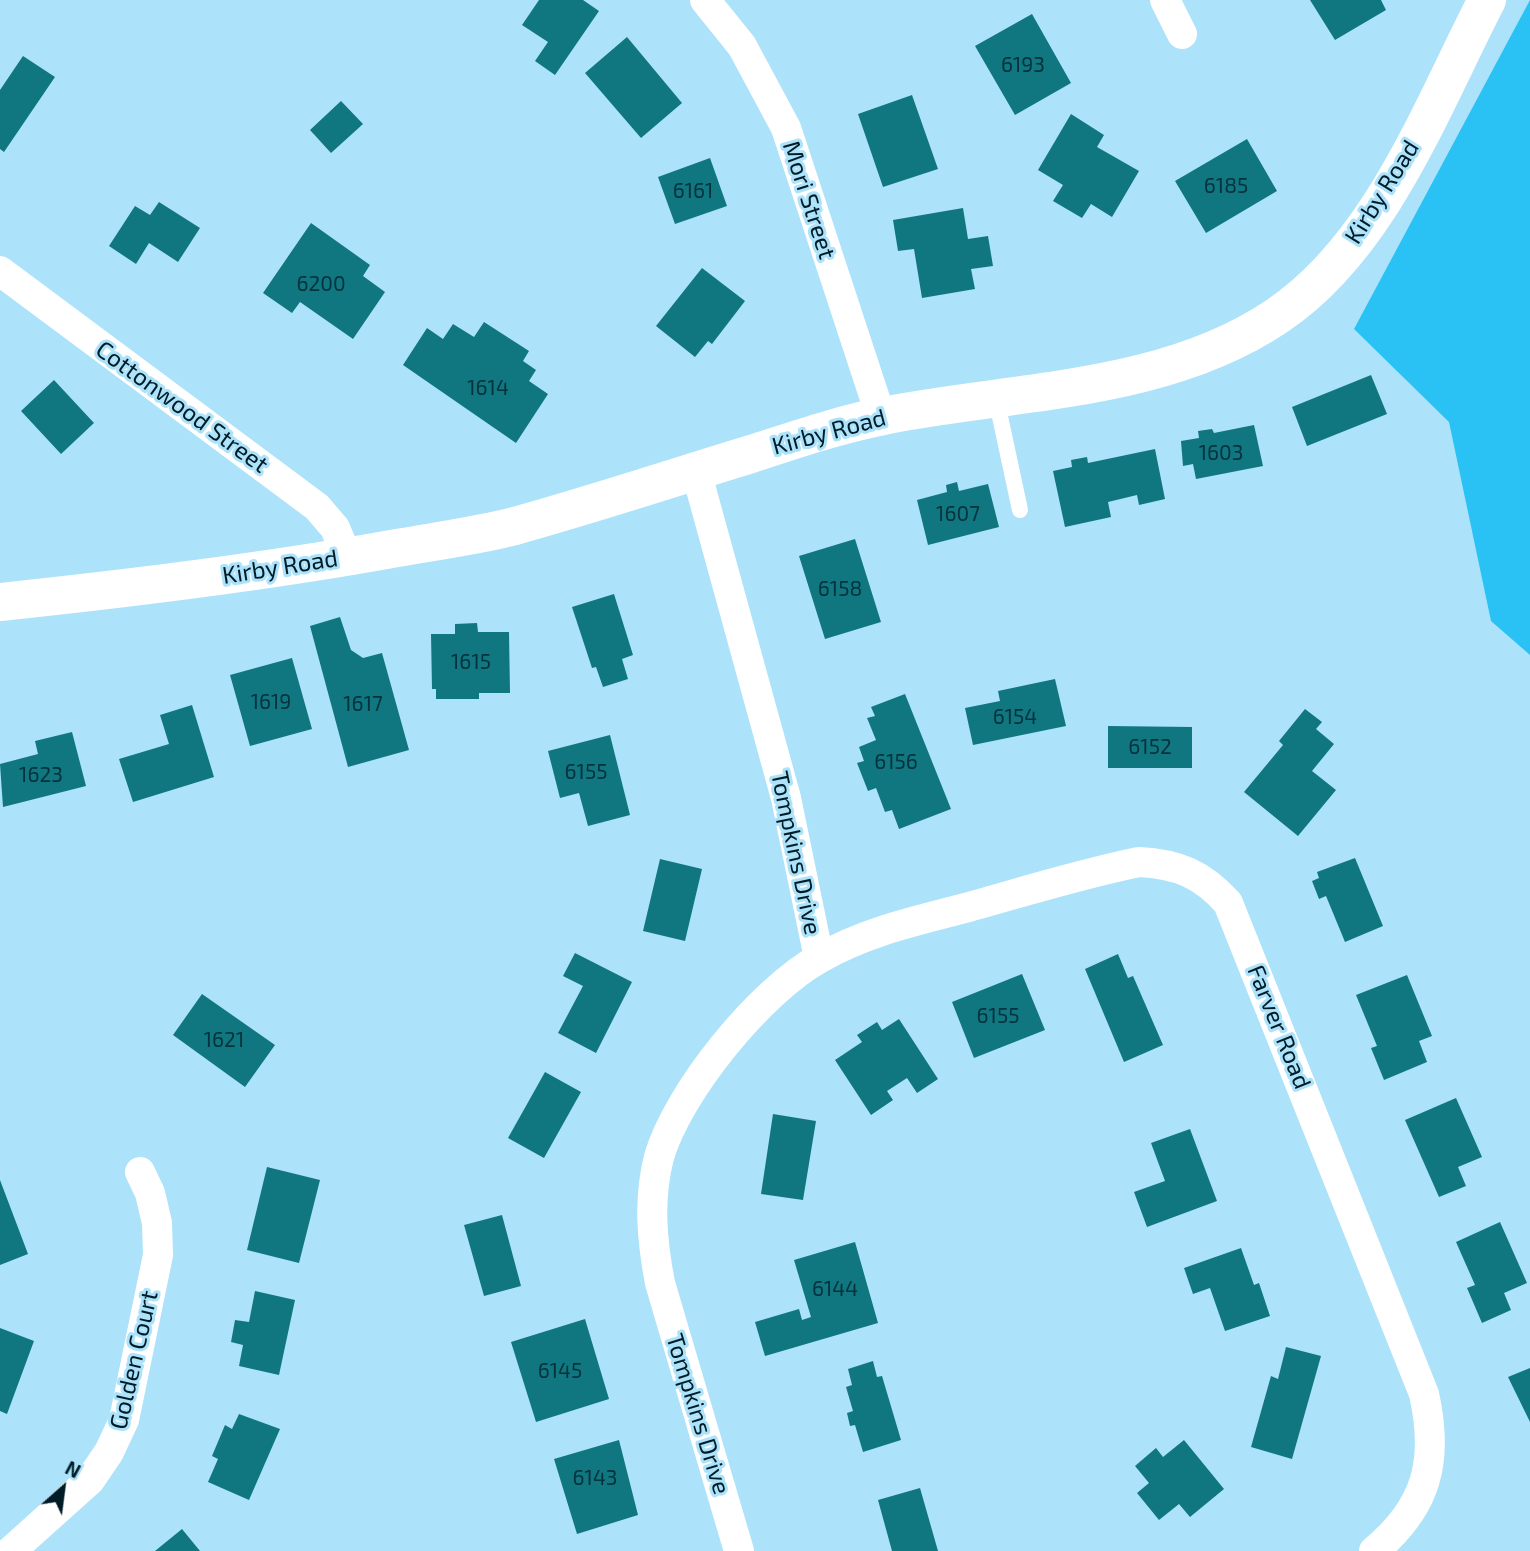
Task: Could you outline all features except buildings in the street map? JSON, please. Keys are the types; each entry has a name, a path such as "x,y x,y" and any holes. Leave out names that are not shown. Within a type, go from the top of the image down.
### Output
{"main road":[{"name":"Kirby Road","path":"0,602 150,587 346,557 510,527 881,417 1141,373 1176,362 1273,318 1301,298 1335,265 1371,219 1397,175 1487,0"}],"street":[{"name":"Mori Street","path":"705,0 742,46 786,128 881,417"},
{"path":"1165,0 1182,34"},
{"name":"Cottonwood Street","path":"0,271 317,507 335,528 346,557"},
{"name":"Tompkins Drive","path":"696,471 786,798 818,958 778,987 758,1006 705,1071 678,1115 660,1156 652,1195 652,1239 660,1283 739,1551"},
{"name":"Farver Road","path":"818,958 869,934 1139,862 1165,863 1191,871 1211,884 1227,903 1240,928 1424,1394 1431,1444 1427,1476 1418,1503 1399,1531 1374,1551"},
{"name":"Golden Court","path":"11,1551 90,1480 109,1452 124,1420 158,1255 157,1223 150,1192 140,1172"}],"lane":[{"path":"996,398 1020,510"}],"shaded area":[{"path":"1530,0 1530,655 1491,621 1449,422 1354,329"}]}
